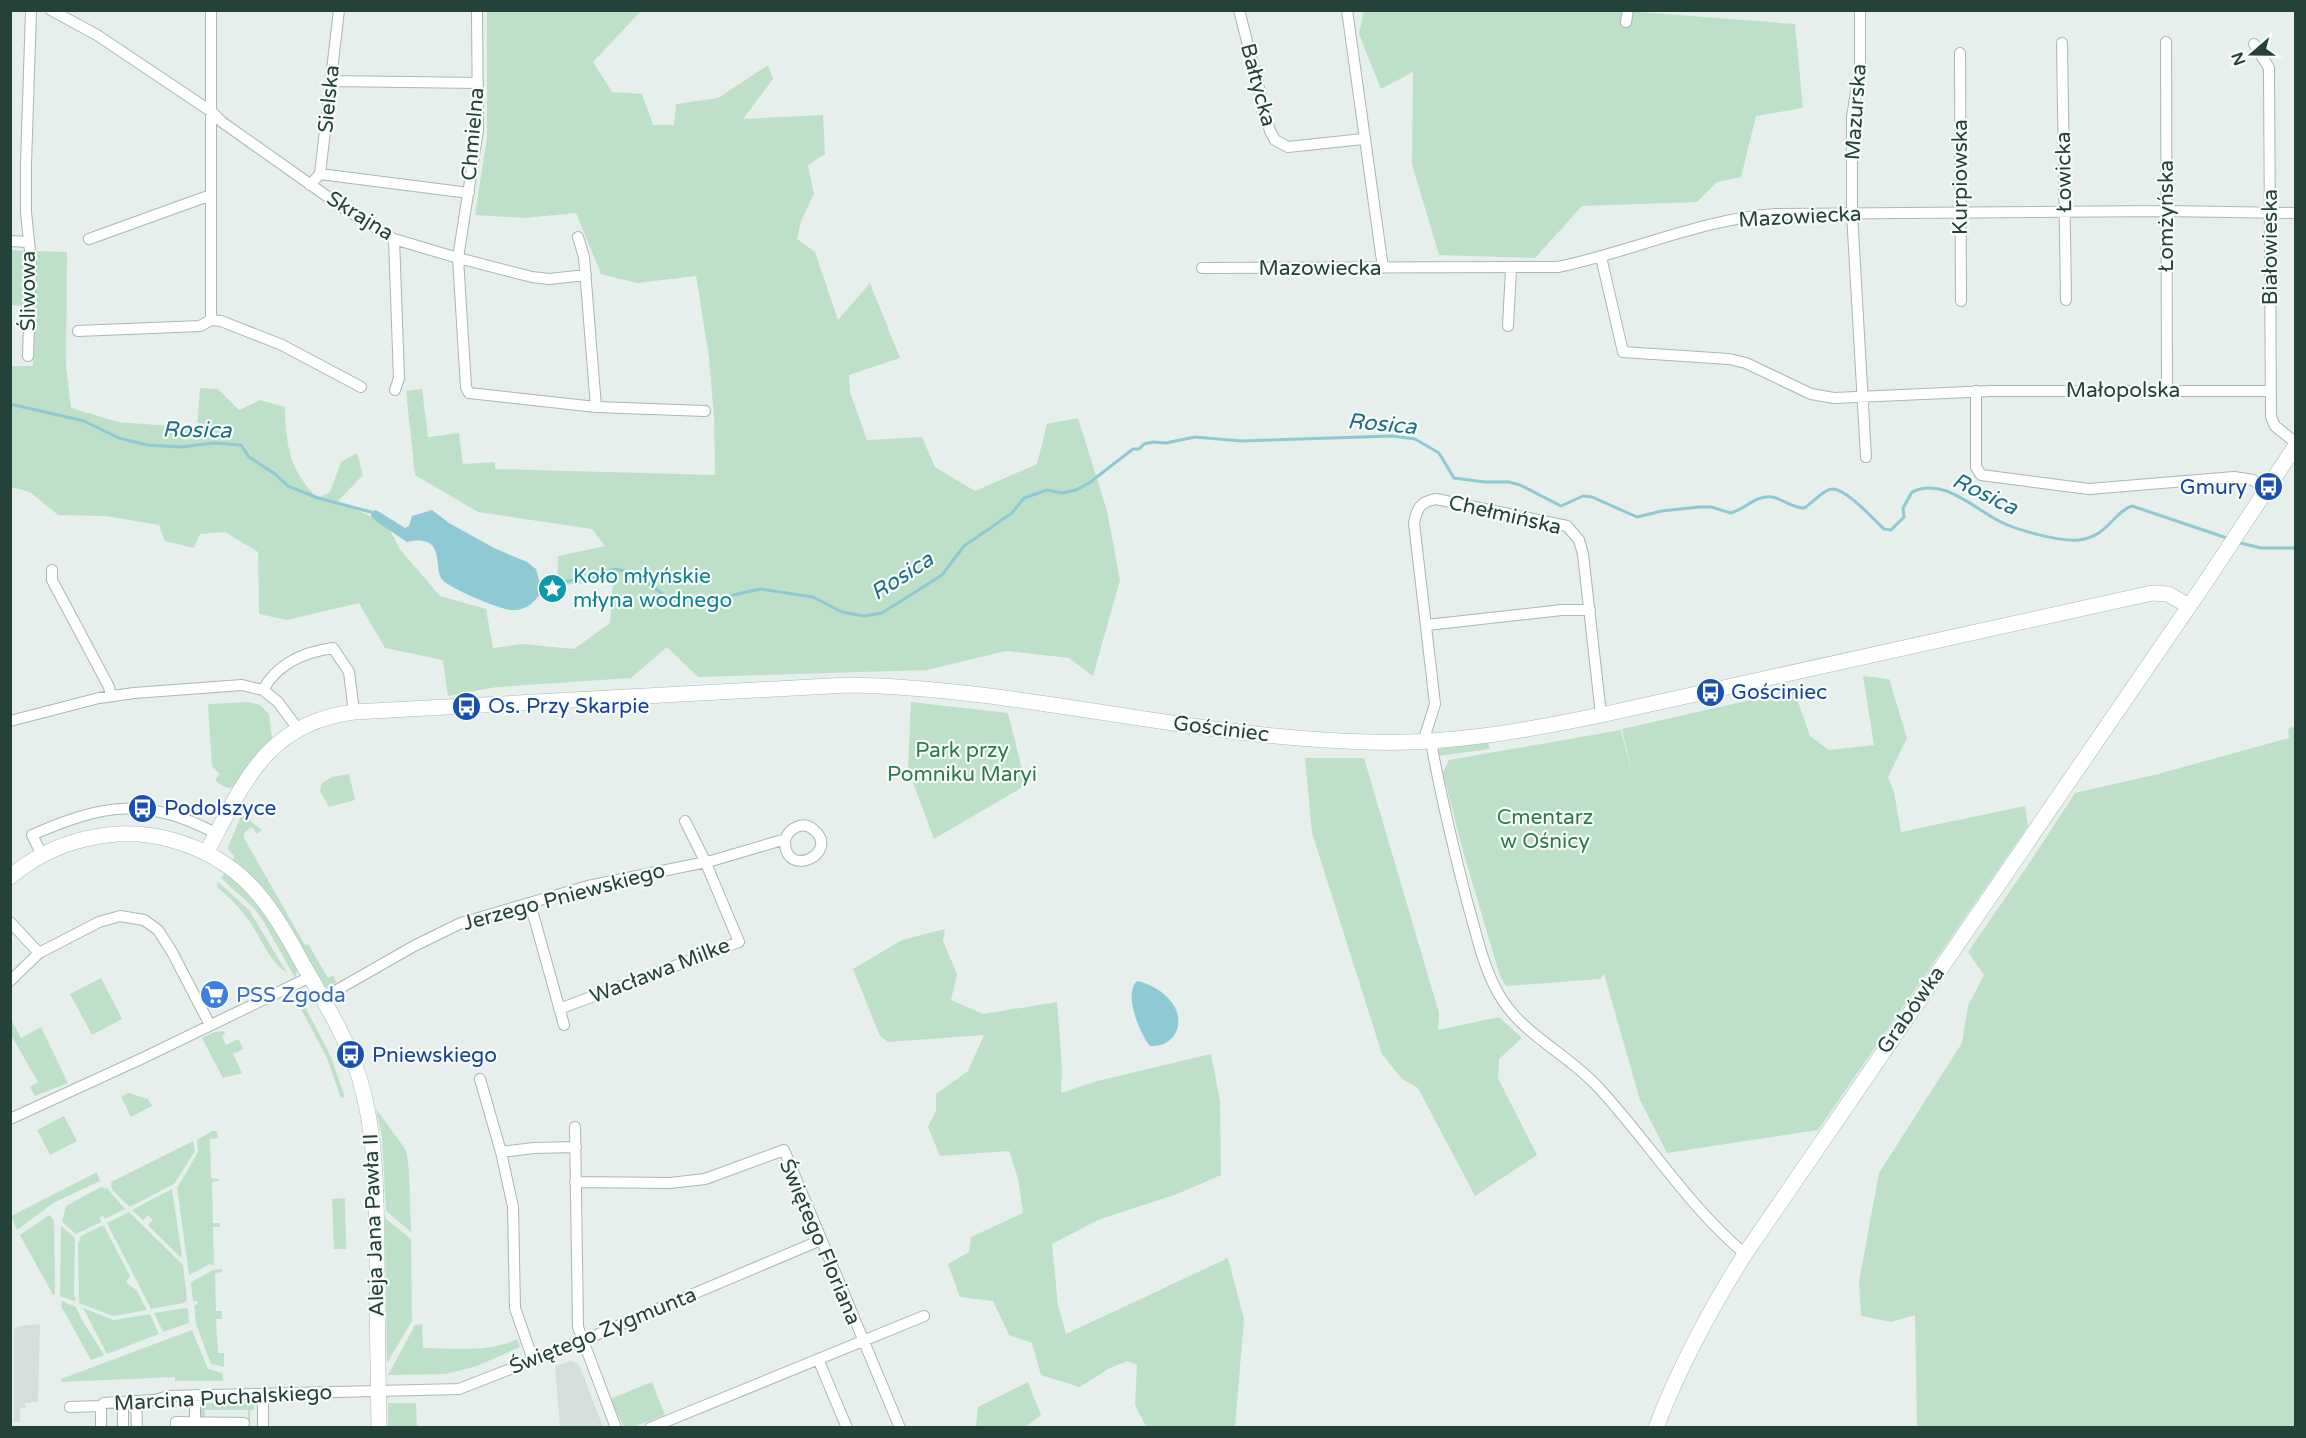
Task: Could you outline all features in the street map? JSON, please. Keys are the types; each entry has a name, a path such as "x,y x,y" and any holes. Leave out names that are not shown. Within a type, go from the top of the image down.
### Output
{"street":[{"name":"Śliwowa","path":"28,356 31,261 26,164 32,10"},
{"name":"Skrajna","path":"51,10 97,35 212,112 222,122 310,185 394,239 532,277 549,279 586,274"},
{"path":"211,10 211,320"},
{"name":"Sielska","path":"320,174 339,10"},
{"name":"Chmielna","path":"458,258 478,130 477,10"},
{"name":"Bałtycka","path":"1239,10 1270,130 1275,140 1288,147 1363,139"},
{"path":"1347,10 1363,139 1383,268"},
{"name":"Mazurska","path":"1852,213 1852,117 1860,67 1860,10"},
{"name":"Łomżyńska","path":"2166,42 2167,390"},
{"name":"Łowicka","path":"2062,43 2066,300"},
{"name":"Białowieska","path":"2254,44 2269,69 2271,417 2275,426 2295,444"},
{"name":"Kurpiowska","path":"1960,53 1961,301"},
{"path":"331,81 478,83"},
{"path":"310,185 320,174"},
{"name":"Skrajna","path":"320,174 469,192"},
{"path":"89,239 211,195"},
{"name":"Mazowiecka","path":"1202,268 1558,267 1743,217 1775,214 2166,211 2295,213"},
{"path":"1852,213 1866,457"},
{"path":"578,237 586,274 596,407"},
{"path":"394,239 399,378 395,390"},
{"path":"10,242 29,242"},
{"name":"Małopolska","path":"1601,257 1623,352 1729,359 1746,363 1811,394 1834,398 1863,398 1976,391 2270,391"},
{"path":"458,258 466,387 469,393 596,407 705,411"},
{"path":"1508,326 1510,268"},
{"path":"78,331 200,326 211,320 221,321 282,345 361,387"},
{"path":"1976,391 1977,467 1981,475 2088,489 2234,477 2253,480 2266,490"},
{"name":"Grabówka","path":"1656,1428 1721,1293 1745,1254 2242,528 2295,444"},
{"name":"Chełmińska","path":"1427,742 1435,704 1414,523 1417,508 1424,501 1436,499 1567,526 1579,540 1583,554 1601,715"},
{"path":"52,570 52,580 109,687 111,696"},
{"name":"Gościniec","path":"207,853 245,781 262,758 298,729 325,717 354,712 848,685 964,694 1296,738 1354,742 1427,742 1524,731 2152,593 2168,594 2189,606"},
{"path":"1427,625 1562,610 1590,610"},
{"path":"263,690 270,677 286,665 315,651 333,648 349,672 354,712"},
{"path":"10,721 111,696 242,685 263,690 278,702 298,729"},
{"path":"1427,742 1472,920 1491,979 1501,999 1530,1031 1579,1067 1592,1080 1710,1221 1745,1254"},
{"path":"42,855 32,835 74,817 105,809 136,808 161,811 200,825 217,834"},
{"name":"Wacława Milke","path":"559,1009 739,942 705,861 685,821"},
{"name":"Aleja Jana Pawła II","path":"10,877 42,855 76,841 123,834 166,838 207,853 239,875 263,898 275,914 342,1035 365,1097 371,1132 376,1198 379,1428"},
{"name":"Jerzego Pniewskiego","path":"323,999 447,929 495,912 588,886 711,861 785,840"},
{"path":"530,903 564,1025"},
{"path":"10,981 39,953 99,922 120,916 144,920 158,930 172,952 210,1025"},
{"path":"10,922 39,953"},
{"path":"10,1119 310,977"},
{"path":"480,1079 501,1152 513,1207 515,1308 533,1360"},
{"path":"575,1127 577,1312 582,1341 616,1428"},
{"path":"501,1152 576,1147"},
{"name":"Świętego Floriana","path":"575,1182 670,1182 705,1179 783,1150 900,1428"},
{"name":"Świętego Zygmunta","path":"378,1392 459,1389 582,1341 821,1240"},
{"path":"650,1428 676,1423 818,1359 924,1316"},
{"path":"818,1359 847,1428"},
{"name":"Marcina Puchalskiego","path":"69,1407 101,1406 104,1403 195,1395 378,1392"},
{"path":"263,1394 263,1428"},
{"path":"195,1395 195,1425"},
{"path":"136,1401 137,1428"},
{"path":"123,1402 123,1428"},
{"path":"101,1406 101,1428"},
{"path":"176,1428 176,1422 195,1425 244,1423"}],"shaded area":[{"path":"40,1324 38,1402 25,1403 25,1408 20,1408 20,1422 14,1422 14,1329 20,1326"},
{"path":"571,1361 579,1364 603,1427 560,1427 555,1366"}],"green space":[{"path":"1364,10 1613,10 1795,24 1803,108 1756,116 1741,177 1717,182 1697,202 1582,206 1535,258 1439,255 1412,164 1413,72 1381,89 1359,34"},
{"path":"487,11 641,11 593,62 612,92 642,94 653,125 674,125 676,104 718,98 768,65 773,79 743,119 823,115 825,154 808,165 814,194 801,221 797,239 815,252 838,320 870,283 900,358 849,375 850,392 867,440 922,437 935,467 975,491 1037,464 1047,424 1078,418 1107,511 1120,580 1093,676 1069,658 1006,651 927,670 698,677 667,647 631,678 497,687 448,696 443,660 385,648 359,603 287,620 259,614 258,552 225,532 200,534 194,548 165,541 159,525 106,516 58,515 30,492 11,487 11,366 33,366 35,251 67,252 66,367 71,408 118,422 197,428 200,388 218,389 239,410 260,400 285,407 286,433 291,457 308,488 318,498 330,492 341,462 357,453 363,475 338,501 387,524 399,548 440,596 486,609 493,648 522,644 574,649 610,623 613,582 557,585 558,556 605,546 592,529 478,512 415,475 406,391 422,389 428,437 459,433 463,464 495,462 495,469 715,475 714,418 709,357 696,276 637,283 601,274 576,213 524,218 475,215 487,137"},
{"path":"11,250 25,251 24,306 11,305"},
{"name":"Cmentarz w Ośnicy","path":"1863,676 1889,679 1907,738 1888,777 1894,792 1901,832 2025,806 2028,826 1818,1130 1667,1153 1640,1100 1604,974 1600,979 1506,986 1500,976 1463,851 1443,773 1449,760 1621,730 1633,778 1622,729 1794,690 1810,736 1829,750 1874,745"},
{"path":"249,702 260,705 269,714 272,739 249,762 236,785 227,788 215,780 220,774 212,766 208,704"},
{"name":"Park przy Pomniku Maryi","path":"911,702 1008,713 1026,785 934,839 908,769"},
{"path":"2295,726 2295,1427 1917,1427 1915,1315 1891,1322 1861,1316 1859,1282 1879,1173 1962,1043 1968,1006 1984,975 1968,952 2075,793 2158,774 2289,738 2288,729"},
{"path":"1488,742 1490,749 1438,756 1438,751 1443,746"},
{"path":"1305,758 1364,758 1439,1013 1438,1030 1499,1017 1522,1038 1499,1059 1498,1078 1537,1155 1475,1196 1418,1088 1402,1079 1382,1054 1312,833"},
{"path":"349,774 355,800 329,807 320,791 322,783 332,777"},
{"path":"241,814 262,830 257,834 252,827 244,833 244,838 305,945 308,944 328,978 333,975 336,982 332,988 323,987 277,906 267,893 232,862 234,856 228,849"},
{"path":"225,872 248,893 267,916 298,969 295,978 264,922 253,907 221,878"},
{"path":"218,882 249,910 287,973 271,956 243,913 217,887"},
{"path":"945,929 943,941 957,974 951,1000 983,1014 1057,1002 1062,1067 1061,1093 1097,1081 1211,1054 1220,1101 1221,1175 1177,1194 1098,1220 1052,1244 1058,1305 1066,1334 1228,1258 1244,1319 1235,1427 1146,1427 1135,1405 1137,1365 1127,1361 1108,1369 1080,1387 1041,1375 1032,1343 1009,1335 993,1301 960,1297 948,1264 969,1252 971,1237 1023,1213 1018,1179 1009,1151 940,1156 928,1127 936,1111 936,1094 968,1071 984,1035 888,1042 880,1036 853,969 902,940"},
{"path":"101,978 122,1019 92,1035 70,994"},
{"path":"298,993 331,1057 345,1097 341,1098 327,1058 302,1011"},
{"path":"11,1019 21,1038 41,1027 68,1083 35,1096 30,1087 38,1082 11,1035"},
{"path":"224,1031 225,1034 222,1036 226,1045 238,1039 244,1049 233,1054 242,1073 223,1078 202,1038 214,1032"},
{"path":"128,1093 148,1099 152,1106 131,1117 121,1097"},
{"path":"376,1109 406,1150 411,1232 386,1211 382,1137"},
{"path":"64,1116 77,1141 50,1155 37,1130"},
{"path":"212,1131 217,1131 218,1138 210,1139 211,1178 219,1179 219,1181 212,1182 213,1223 220,1223 220,1227 213,1227 214,1265 210,1264 189,1275 177,1188 198,1152 197,1140"},
{"path":"193,1141 195,1151 174,1184 130,1207 112,1190 111,1182"},
{"path":"97,1172 100,1181 55,1202 17,1230 11,1216"},
{"path":"103,1186 125,1209 105,1219 103,1216 100,1217 101,1222 76,1234 62,1222 66,1206"},
{"path":"172,1189 182,1256 180,1257 148,1225 153,1220 148,1215 143,1220 132,1210"},
{"path":"345,1198 346,1249 334,1249 332,1199"},
{"path":"129,1212 183,1265 187,1299 184,1303 151,1309 107,1223"},
{"path":"49,1215 54,1220 55,1294 53,1295 20,1235"},
{"path":"385,1218 411,1239 412,1321 387,1363"},
{"path":"61,1226 75,1238 74,1294 76,1300 74,1301 60,1296"},
{"path":"104,1226 130,1276 126,1282 137,1291 147,1310 113,1316 79,1303 78,1244 81,1236"},
{"path":"222,1269 222,1272 215,1273 216,1311 222,1311 222,1319 216,1319 218,1353 224,1353 224,1367 211,1364 196,1324 194,1305 198,1304 197,1301 193,1301 191,1282 213,1270"},
{"path":"62,1301 76,1307 104,1355 91,1360 61,1306"},
{"path":"83,1308 114,1320 150,1314 159,1334 107,1354"},
{"path":"186,1308 189,1323 163,1332 154,1313"},
{"path":"422,1324 423,1348 483,1348 517,1339 520,1347 477,1366 446,1374 388,1375 415,1325"},
{"path":"192,1330 208,1369 222,1373 223,1381 175,1381 175,1377 61,1382 61,1379"},
{"path":"652,1382 665,1415 633,1427 624,1427 610,1399"},
{"path":"1028,1382 1041,1415 1026,1427 976,1427 978,1407"},
{"path":"202,1403 255,1403 254,1410 250,1410 250,1427 248,1427 248,1410 205,1410 205,1418 200,1418"},
{"path":"388,1403 416,1403 417,1427 388,1427"}],"water":[{"path":"376,510 405,528 409,526 412,516 432,510 449,523 494,548 527,562 536,569 542,591 530,605 512,610 462,592 441,578 435,550 429,543 421,540 407,542 371,516 371,512"},
{"path":"1137,981 1162,992 1177,1012 1178,1027 1166,1043 1150,1046 1142,1033 1132,1004 1133,987"}],"waterway":[{"name":"Rosica","path":"10,404 84,421 119,438 147,445 181,447 214,443 241,445 249,457 275,474 288,486 318,498 371,512"},
{"name":"Rosica","path":"541,585 590,578 615,569 629,572 654,587 669,600 707,601 760,589 813,597 842,612 864,616 882,613 942,575 964,546 1012,513 1024,498 1047,490 1062,493 1076,490 1089,483 1133,449 1139,449 1144,444 1166,443 1195,437 1241,441 1392,436 1415,439 1439,453 1454,478 1509,482 1520,485 1561,506 1583,496 1592,497 1637,517 1662,511 1699,507 1711,507 1731,513 1766,497 1776,498 1795,507 1804,508 1832,489 1845,494 1884,529 1891,530 1904,517 1903,508 1912,492 1924,488 1935,488 1957,496 2007,524 2038,535 2061,539 2089,538 2132,506 2227,538"},
{"name":"Rosica","path":"2236,542 2261,548 2296,548"}],"place":[{"name":"Gmury","path":"2268,487"},
{"name":"Koło młyńskie młyna wodnego","path":"552,588"},
{"name":"Gościniec","path":"1710,692"},
{"name":"Os. Przy Skarpie","path":"467,706"},
{"name":"Podolszyce","path":"143,808"},
{"name":"PSS Zgoda","path":"215,995"},
{"name":"Pniewskiego","path":"351,1055"}]}
